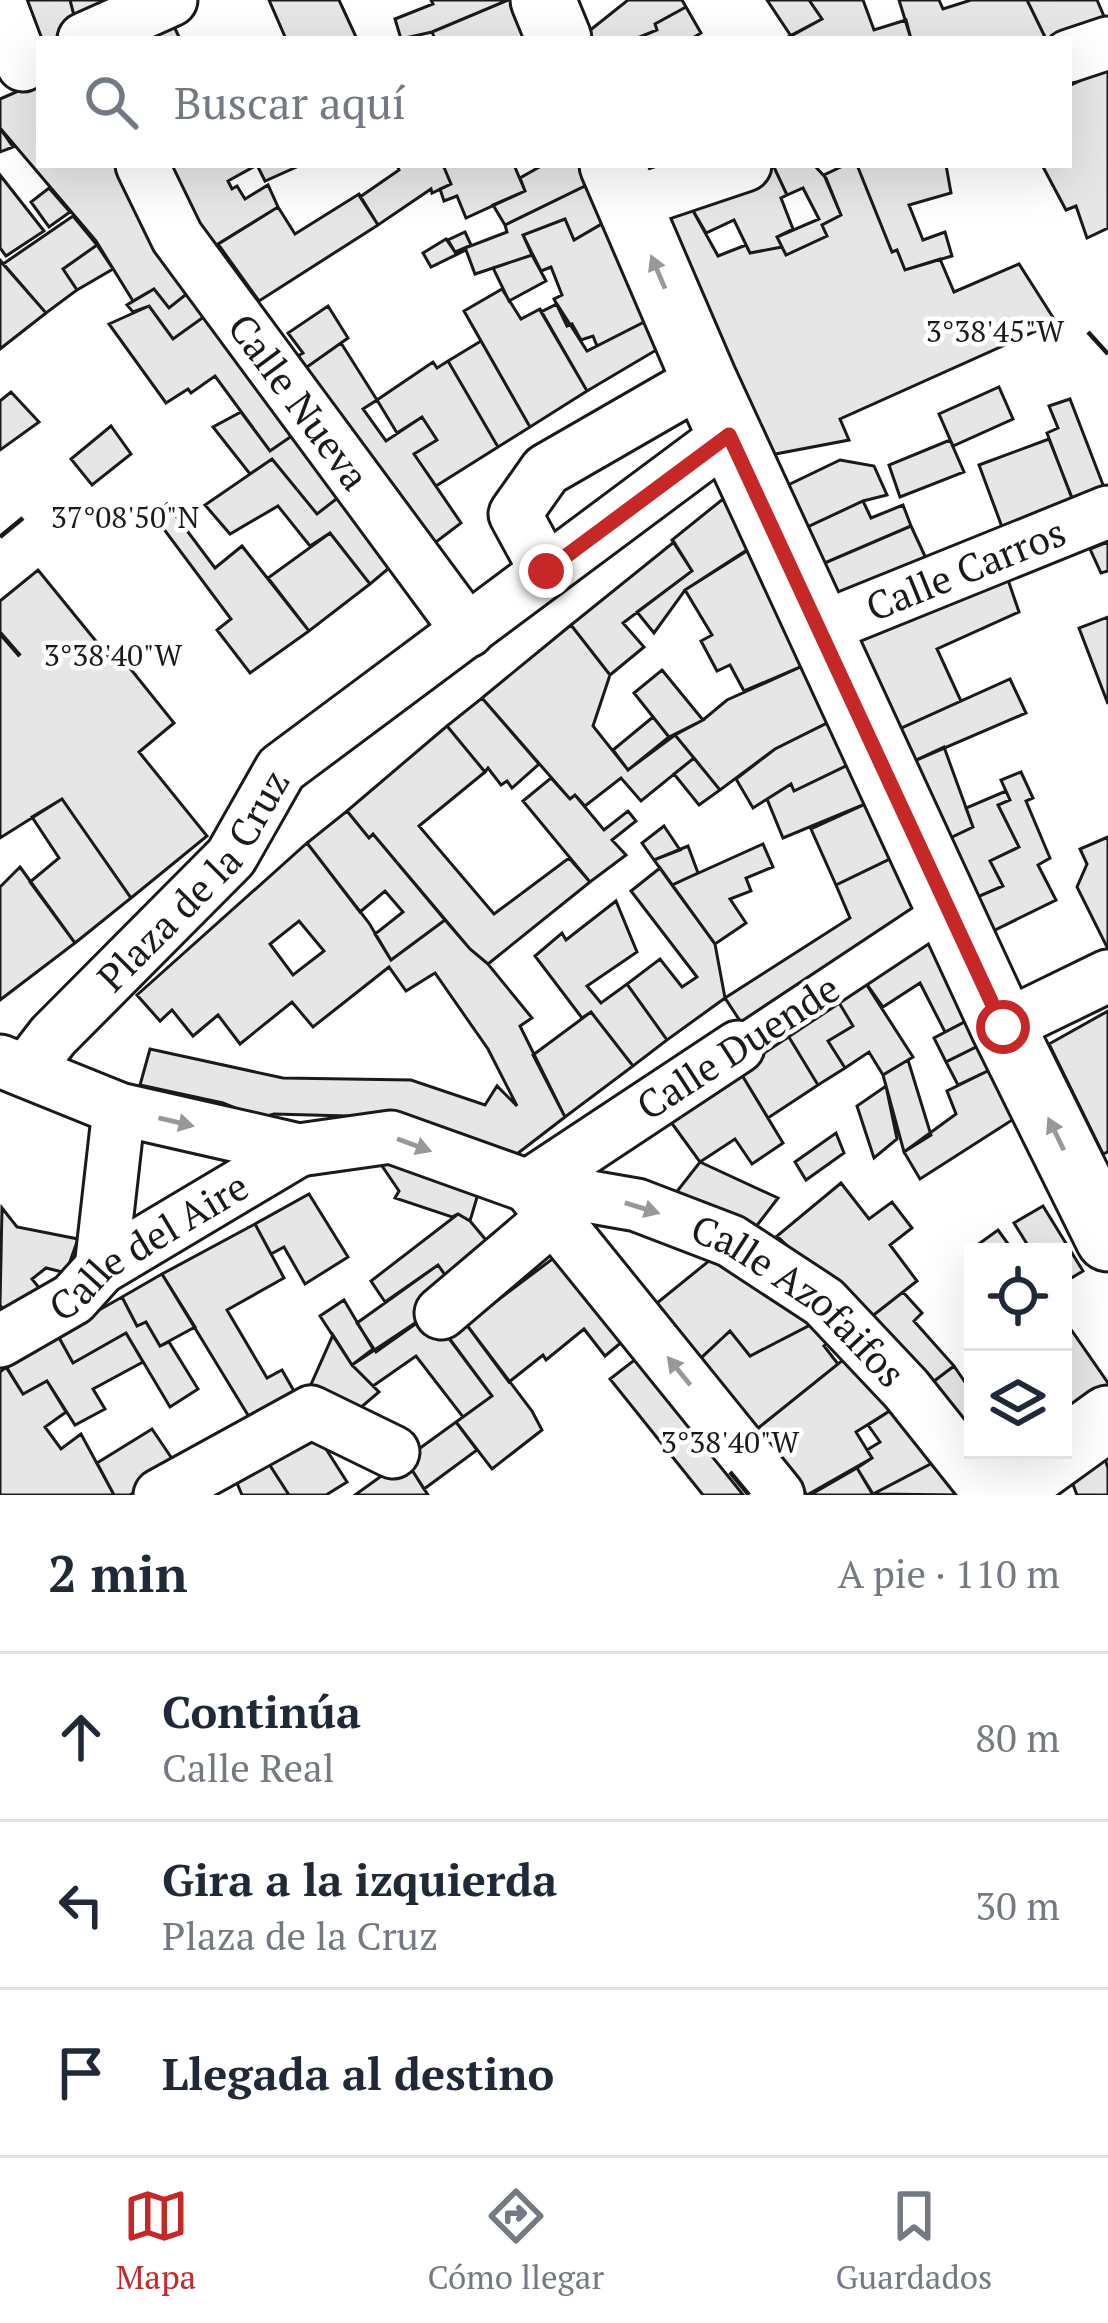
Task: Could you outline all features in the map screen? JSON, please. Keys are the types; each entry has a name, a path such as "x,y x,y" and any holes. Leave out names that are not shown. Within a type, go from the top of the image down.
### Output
{"street":[{"path":"91,36 171,0"},
{"path":"543,0 559,36"},
{"path":"0,4 21,64"},
{"path":"1072,55 1108,43"},
{"name":"Calle Nueva","path":"143,168 177,237 468,631"},
{"path":"725,168 621,184 717,407 1003,1027 1108,1239"},
{"path":"546,571 515,514 546,470 717,407"},
{"name":"Plaza de la Cruz","path":"13,1066 53,1036 231,857 281,769 546,571 717,407"},
{"name":"Calle Carros","path":"821,628 1108,512"},
{"name":"Calle Duende","path":"441,1313 541,1202 738,1046 949,907"},
{"path":"1003,1027 1108,976"},
{"path":"13,1066 119,1109 299,1150"},
{"path":"101,1268 119,1109"},
{"name":"Calle Azofaifos","path":"299,1150 391,1137 541,1202 638,1204 730,1241 824,1302 906,1389 976,1477 1016,1490"},
{"name":"Calle del Aire","path":"0,1342 73,1299 101,1268 299,1150"},
{"path":"541,1202 778,1495"},
{"path":"160,1495 310,1412 393,1452"},
{"path":"1016,1490 1108,1418"}],"building":[{"path":"22,0 70,0 77,27 58,36 38,36"},
{"path":"70,0 136,0 77,27"},
{"path":"269,0 339,0 356,36 285,36"},
{"path":"431,0 508,0 432,32 400,36 395,19 433,4"},
{"path":"516,0 533,36 434,36 432,32"},
{"path":"628,0 682,0 686,7 642,36 583,36"},
{"path":"767,0 809,0 822,19 791,36"},
{"path":"809,0 863,0 874,30 906,20 910,36 790,36 822,19"},
{"path":"899,0 939,0 943,9 971,0 1027,0 1045,36 910,36"},
{"path":"1027,0 1097,0 1106,21 1045,36"},
{"path":"686,7 701,33 642,36 657,30 655,24"},
{"path":"171,20 179,36 138,36"},
{"path":"1108,67 1108,228 1087,238 1076,206 1066,210 1044,168 1072,168 1072,85"},
{"path":"36,83 36,168 125,168 194,288 169,308 154,289 133,301 96,241 0,128 0,99"},
{"path":"0,128 13,147 0,152"},
{"path":"252,168 228,181 232,189 237,186 245,199 268,185 278,207 199,256 158,172"},
{"path":"258,168 294,168 265,181"},
{"path":"444,168 451,184 432,193 431,189 378,225 360,197 399,170"},
{"path":"444,168 515,168 525,191 466,218 457,196 444,201 440,189 451,184"},
{"path":"538,168 582,168 589,184 505,225 493,205 525,191 520,178"},
{"path":"759,168 774,168 787,195 781,198 793,229 777,237 782,247 750,253 734,220 706,233 687,200"},
{"path":"774,168 817,168 826,178 841,215 822,225 827,236 786,255 777,237 819,219 803,188 787,195"},
{"path":"839,168 858,168 892,252 897,250 905,270 940,259 954,292 1019,264 1056,322 840,419 849,440 770,455 658,222 687,200 718,256 746,245 750,253 782,247 786,255 827,236 822,225 841,215 824,175"},
{"path":"858,168 947,168 951,193 909,205 923,240 945,232 952,256 905,270 897,250 892,252"},
{"path":"0,175 44,231 6,256 0,248"},
{"path":"589,184 605,222 574,240 565,219 523,235 532,255 475,274 466,250 431,267 423,253 446,239 455,252 507,232 505,225"},
{"path":"49,188 70,212 49,227 31,202"},
{"path":"359,194 378,225 259,301 218,244 278,207 295,234"},
{"path":"73,216 97,245 63,269 77,290 46,313 3,264"},
{"path":"565,219 574,240 605,222 646,321 597,346 593,336 581,340 572,324 567,326 554,299 562,295 551,267 541,271 523,235"},
{"path":"465,232 471,245 455,252 448,240"},
{"path":"97,245 113,269 77,290 63,269"},
{"path":"532,255 546,281 509,301 493,268"},
{"path":"0,260 46,313 0,349"},
{"path":"194,288 212,311 173,339 149,306 133,312 127,305 154,289 169,308"},
{"path":"502,289 521,319 540,309 587,391 530,427 464,311"},
{"path":"557,304 587,351 646,321 658,349 587,391 541,312"},
{"path":"149,306 173,339 212,311 299,431 270,451 215,376 166,403 109,324"},
{"path":"328,306 348,338 290,379 289,361 303,353 288,333"},
{"path":"481,341 530,427 498,447 448,361"},
{"path":"341,343 377,400 363,409 386,441 422,417 437,440 414,454 461,523 423,552 290,379"},
{"path":"448,361 498,447 436,486 414,454 437,440 422,417 397,433 377,400 433,362 437,368"},
{"path":"999,387 1013,419 953,446 939,414"},
{"path":"11,392 39,422 0,450 0,401"},
{"path":"1070,399 1105,490 1073,501 1047,433 1058,428 1049,406"},
{"path":"241,412 270,451 299,431 344,493 317,514 272,459 250,474 213,427"},
{"path":"111,426 131,454 92,485 71,459"},
{"path":"1049,439 1076,508 1005,535 979,465"},
{"path":"950,440 964,472 900,497 889,465"},
{"path":"272,459 317,514 344,493 395,563 370,584 330,533 310,546 278,506 230,534 205,505"},
{"path":"840,460 874,466 887,495 803,529 784,487"},
{"path":"723,499 750,549 685,590 654,633 637,612 692,571 672,540"},
{"path":"863,501 871,518 903,505 911,526 820,565 803,529"},
{"path":"167,504 215,568 242,546 309,631 250,673 217,630 231,619 154,516"},
{"path":"911,526 930,567 838,605 820,565"},
{"path":"330,533 370,584 309,631 268,578"},
{"path":"674,542 692,571 623,623 644,647 610,675 571,625"},
{"path":"1108,542 1108,571 1101,573 1090,549"},
{"path":"747,550 805,665 744,691 730,665 717,671 701,641 712,635 685,590"},
{"path":"38,570 117,667 125,662 174,723 139,752 207,836 131,898 62,799 0,838 0,601"},
{"path":"1005,571 1019,612 937,649 961,701 897,730 859,648 863,634"},
{"path":"1108,617 1108,704 1079,628"},
{"path":"571,625 610,675 593,726 628,770 675,735 694,758 641,801 621,778 585,806 575,795 570,799 482,698"},
{"path":"805,665 831,721 775,749 720,790 675,735 727,700"},
{"path":"662,670 703,720 669,737 634,693"},
{"path":"1010,679 1026,713 912,762 897,730"},
{"path":"482,698 539,764 512,788 507,781 501,785 488,768 485,772 447,726"},
{"path":"653,717 669,737 628,770 613,750"},
{"path":"831,721 852,763 794,791 791,784 753,808 736,779 775,749"},
{"path":"447,726 485,772 419,826 494,914 569,858 590,882 488,964 347,811"},
{"path":"944,747 973,827 946,840 912,762"},
{"path":"694,758 720,790 699,805 674,774"},
{"path":"852,763 870,802 783,838 767,799 791,784 794,791"},
{"path":"1021,772 1033,798 1026,801 1050,858 1038,865 1056,900 989,933 975,898 1003,886 990,861 1019,847 998,805 1010,800 1001,780"},
{"path":"551,778 570,799 575,795 604,830 628,811 636,821 612,840 626,855 590,882 523,801"},
{"path":"1006,791 1010,800 998,805 1019,847 990,861 1003,886 975,898 946,840 973,827 966,808"},
{"path":"62,799 131,898 75,943 30,882 59,858 32,817"},
{"path":"870,802 896,856 836,885 811,829"},
{"path":"347,811 369,838 373,834 445,920 391,960 375,934 403,912 385,891 360,912 307,843"},
{"path":"664,826 680,850 654,860 642,843"},
{"path":"1108,837 1108,949 1077,887 1087,864 1080,849"},
{"path":"307,843 369,923 391,960 445,920 488,964 532,1018 520,1026 565,1117 509,1160 385,1117 274,1114 260,1118 223,1103 140,1085 150,1049 283,1078 411,1080 485,1105 497,1086 517,1106 488,1049 435,973 406,991 389,967 313,1027 292,1002 240,1044 218,1015 193,1036 172,1010 160,1021 137,995","holes":["299,921 324,951 293,975 270,944"]},
{"path":"763,844 773,867 746,878 751,891 730,899 746,923 715,944 672,885"},
{"path":"688,846 698,873 672,885 654,860"},
{"path":"896,856 920,914 744,1027 725,998 850,918 836,885"},
{"path":"20,867 75,943 0,1000 0,887"},
{"path":"660,868 715,944 725,998 667,1040 627,984 660,959 682,987 697,977 631,891"},
{"path":"616,901 637,952 587,986 601,1003 627,984 667,1040 633,1066 591,1012 582,1018 535,956 562,933 566,940"},
{"path":"931,926 976,1016 945,1032 920,983 883,1007 859,973"},
{"path":"859,973 913,1057 883,1075 869,1052 845,1068 828,1041 853,1026 832,991"},
{"path":"832,991 853,1026 828,1041 845,1068 818,1085 781,1024"},
{"path":"1108,1011 1108,1152 1103,1154 1049,1044"},
{"path":"591,1012 633,1066 565,1117 533,1055"},
{"path":"976,1016 988,1041 946,1062 934,1038"},
{"path":"781,1024 818,1085 768,1118 731,1057"},
{"path":"988,1041 1000,1065 958,1085 946,1062"},
{"path":"731,1057 783,1143 752,1164 735,1139 700,1162 660,1107"},
{"path":"908,1060 931,1135 904,1152 883,1075"},
{"path":"1000,1065 1023,1113 920,1179 904,1152 956,1114 947,1091"},
{"path":"886,1086 897,1139 874,1158 857,1106"},
{"path":"836,1133 844,1153 806,1180 795,1162"},
{"path":"376,1157 478,1194 470,1221 395,1198 399,1191"},
{"path":"700,1162 778,1198 755,1228 675,1194"},
{"path":"841,1183 869,1219 892,1202 912,1228 890,1245 917,1281 866,1321 777,1236"},
{"path":"309,1194 348,1257 305,1284 284,1247 271,1254 255,1224"},
{"path":"1043,1206 1066,1243 1026,1243 1014,1223"},
{"path":"2,1208 17,1227 78,1239 66,1273 46,1268 32,1279 44,1294 7,1315 0,1305"},
{"path":"458,1214 491,1246 448,1279 438,1265 385,1302 371,1281"},
{"path":"255,1224 284,1278 227,1310 267,1378 282,1370 299,1400 254,1425 162,1274"},
{"path":"998,1230 1007,1243 980,1243"},
{"path":"1072,1253 1083,1271 1072,1278"},
{"path":"715,1256 816,1322 750,1356 730,1331 701,1358 657,1303"},
{"path":"555,1257 623,1341 605,1356 584,1329 509,1382 466,1324"},
{"path":"438,1265 448,1279 448,1301 376,1352 357,1323"},
{"path":"162,1274 195,1327 160,1346 146,1322 137,1326 122,1297"},
{"path":"903,1292 922,1313 914,1321 954,1366 925,1388 866,1321"},
{"path":"122,1297 137,1326 146,1322 160,1346 169,1342 198,1389 170,1407 126,1333 73,1363 57,1334"},
{"path":"344,1300 373,1349 352,1365 320,1316"},
{"path":"430,1313 492,1396 463,1417 416,1356 373,1386 352,1365"},
{"path":"816,1322 836,1336 824,1346 838,1364 757,1429 701,1358 730,1331 750,1356"},
{"path":"466,1324 542,1430 492,1469 456,1422 492,1396 449,1338"},
{"path":"1072,1331 1108,1383 1108,1388 1072,1417"},
{"path":"126,1333 143,1362 93,1389 105,1409 75,1425 47,1381 23,1394 4,1363 57,1334 73,1363"},
{"path":"333,1335 352,1365 379,1392 352,1415 305,1398"},
{"path":"854,1351 899,1405 856,1432 872,1458 807,1495 757,1429"},
{"path":"637,1358 744,1492 703,1495 610,1379"},
{"path":"954,1366 964,1381 964,1438 925,1388"},
{"path":"6,1367 23,1394 47,1381 66,1412 45,1427 61,1449 81,1434 114,1495 0,1495 0,1372"},
{"path":"899,1405 940,1459 873,1494 857,1468 872,1458 867,1450 880,1442 868,1425"},
{"path":"456,1422 477,1450 424,1489 405,1459"},
{"path":"312,1427 347,1482 326,1495 289,1495 262,1453"},
{"path":"152,1429 177,1466 130,1495 114,1495 97,1463"},
{"path":"262,1453 289,1495 242,1495 231,1469"},
{"path":"1103,1453 1108,1495 1077,1495 1072,1482"},
{"path":"405,1459 428,1495 355,1495"},
{"path":"940,1459 962,1495 873,1494 904,1478"},
{"path":"857,1468 873,1495 810,1495"}],"route":[{"path":"546,571 729,435 1003,1027"}]}
